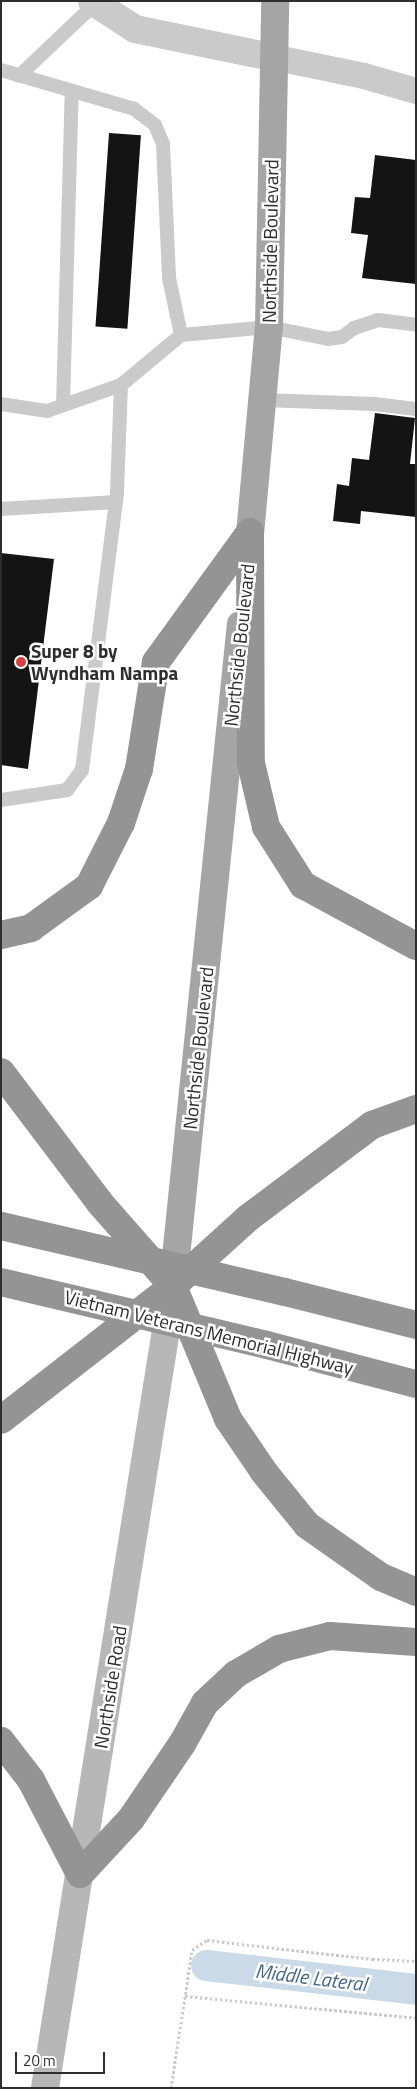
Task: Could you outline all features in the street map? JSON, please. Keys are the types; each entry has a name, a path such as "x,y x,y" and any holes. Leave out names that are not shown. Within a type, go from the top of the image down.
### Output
{"highway":[{"path":"1,935 31,928 89,886 121,823 138,769 156,662 250,532"},
{"path":"250,532 251,763 266,827 303,884 416,946"},
{"path":"1,1072 100,1203 173,1286 228,1419 264,1472 308,1525 381,1577 416,1592"},
{"path":"1,1420 173,1286 248,1218 372,1125 416,1109"},
{"path":"1,1226 285,1292 416,1325"},
{"name":"Vietnam Veterans Memorial Highway","path":"1,1282 416,1384"},
{"path":"1,1741 31,1780 80,1874 131,1819 182,1744 205,1703 236,1674 279,1649 330,1636 416,1642"}],"main road":[{"name":"Northside Boulevard","path":"173,1286 250,532 269,327 272,57 275,1"},
{"name":"Northside Road","path":"46,2088 173,1286"}],"street":[{"path":"94,3 135,29 364,76 416,91"}],"lane":[{"path":"19,76 94,3"},
{"path":"1,70 134,109 155,125 163,144 170,278 181,335"},
{"path":"63,405 72,91"},
{"path":"1,404 47,411 121,385 181,335 269,327 328,339 342,337 354,328 378,320 416,325"},
{"path":"1,800 66,790 82,770 116,502 121,385"},
{"path":"262,400 374,404 416,409"},
{"path":"1,509 116,502"}],"path":[{"path":"170,2088 192,1950 207,1940 372,1959 416,1961"},
{"path":"185,1996 416,2018"}],"building":[{"path":"109,133 141,135 127,329 95,327"},
{"path":"375,155 416,160 416,284 362,278 368,235 351,233 355,197 370,198"},
{"path":"375,413 415,418 410,464 416,464 416,517 361,511 360,524 333,521 337,484 349,486 352,458 369,460"},
{"name":"Super 8 by Wyndham Nampa","path":"1,553 54,559 28,769 1,765"}],"waterway":[{"name":"Middle Lateral","path":"206,1965 416,1989"}],"place":[{"name":"Super 8 by Wyndham Nampa","path":"21,662"}]}
